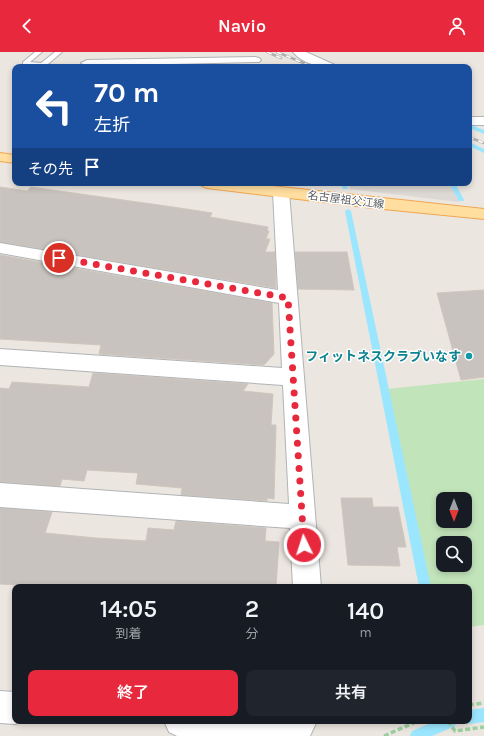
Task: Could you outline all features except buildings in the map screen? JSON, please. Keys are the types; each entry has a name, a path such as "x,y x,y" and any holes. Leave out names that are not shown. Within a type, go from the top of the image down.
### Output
{"main road":[{"path":"0,158 12,159"},
{"name":"名古屋祖父江線","path":"240,186 274,189 373,203 484,214"}],"street":[{"path":"86,64 92,52"},
{"path":"245,52 255,63"},
{"path":"299,52 307,58 323,64"},
{"path":"170,64 255,63"},
{"path":"472,121 484,121"},
{"path":"274,189 288,298 307,584"},
{"path":"0,248 288,298"},
{"path":"0,357 293,377"},
{"path":"0,495 302,517"},
{"path":"0,707 12,708"},
{"path":"218,724 295,730 299,724"}],"lane":[{"path":"30,64 24,63 39,52"},
{"path":"44,64 59,52"}],"path":[{"path":"472,705 484,703"},
{"path":"384,736 411,724"},
{"path":"450,724 455,731 484,727"}],"shaded area":[{"path":"350,186 451,186 459,202 350,189"}],"green space":[{"path":"484,379 484,625 472,627 472,584 429,584 387,389"}],"waterway":[{"path":"472,127 484,132"},
{"path":"472,145 484,151"},
{"path":"454,186 461,200"},
{"path":"348,211 424,584"},
{"path":"472,717 484,715"},
{"path":"417,736 443,724"}],"railway":[{"path":"267,52 281,58"},
{"path":"277,52 306,64"},
{"path":"472,138 484,143"}],"place":[{"name":"フィットネスクラブいなす","path":"469,356"}],"route":[{"path":"59,258 288,298 304,545"}]}
